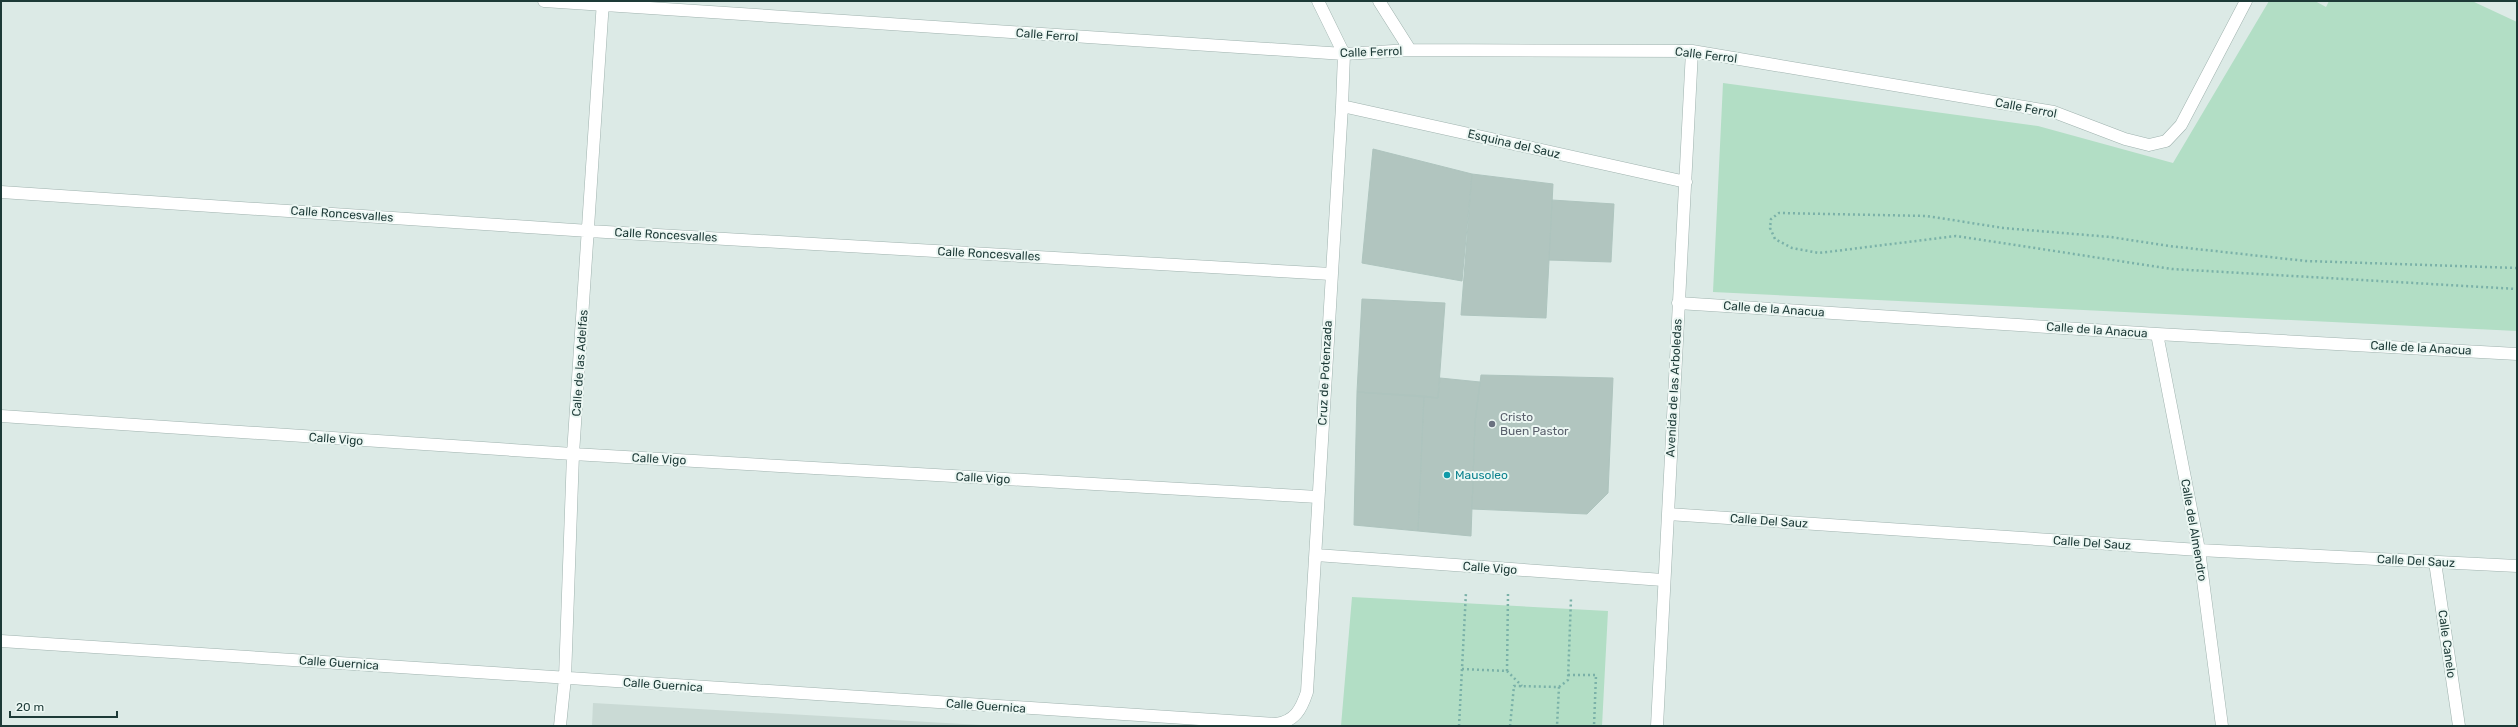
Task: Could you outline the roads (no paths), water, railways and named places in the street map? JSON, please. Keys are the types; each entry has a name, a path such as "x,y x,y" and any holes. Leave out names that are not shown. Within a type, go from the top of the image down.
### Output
{"street":[{"name":"Calle Ferrol","path":"544,1 603,3 1344,54 1410,50 1692,51 2054,112 2125,139 2149,145 2166,141 2181,125 2246,1"},
{"path":"1318,1 1344,54"},
{"path":"1379,1 1410,50"},
{"name":"Calle de las Adelfas","path":"560,726 566,678 573,454 603,3"},
{"name":"Avenida de las Arboledas","path":"1656,726 1692,51"},
{"name":"Cruz de Potenzada","path":"1307,692 1316,555 1330,274 1342,106 1344,54"},
{"name":"Esquina del Sauz","path":"1342,106 1686,182"},
{"name":"Calle Roncesvalles","path":"1,192 589,231 1330,274"},
{"name":"Calle de la Anacua","path":"1678,303 2157,334 2517,354"},
{"name":"Calle del Almendro","path":"2157,334 2199,550 2222,726"},
{"name":"Calle Vigo","path":"1,416 573,454 1318,497"},
{"name":"Calle Del Sauz","path":"1668,514 2199,550 2517,566"},
{"name":"Calle Vigo","path":"1316,555 1663,580"},
{"name":"Calle Canelo","path":"2436,562 2459,726"},
{"name":"Calle Guernica","path":"1,641 1276,724 1288,722 1296,714 1303,706 1307,692"}],"place":[{"name":"Cristo Buen Pastor","path":"1492,424"},
{"name":"Mausoleo","path":"1447,475"}]}
